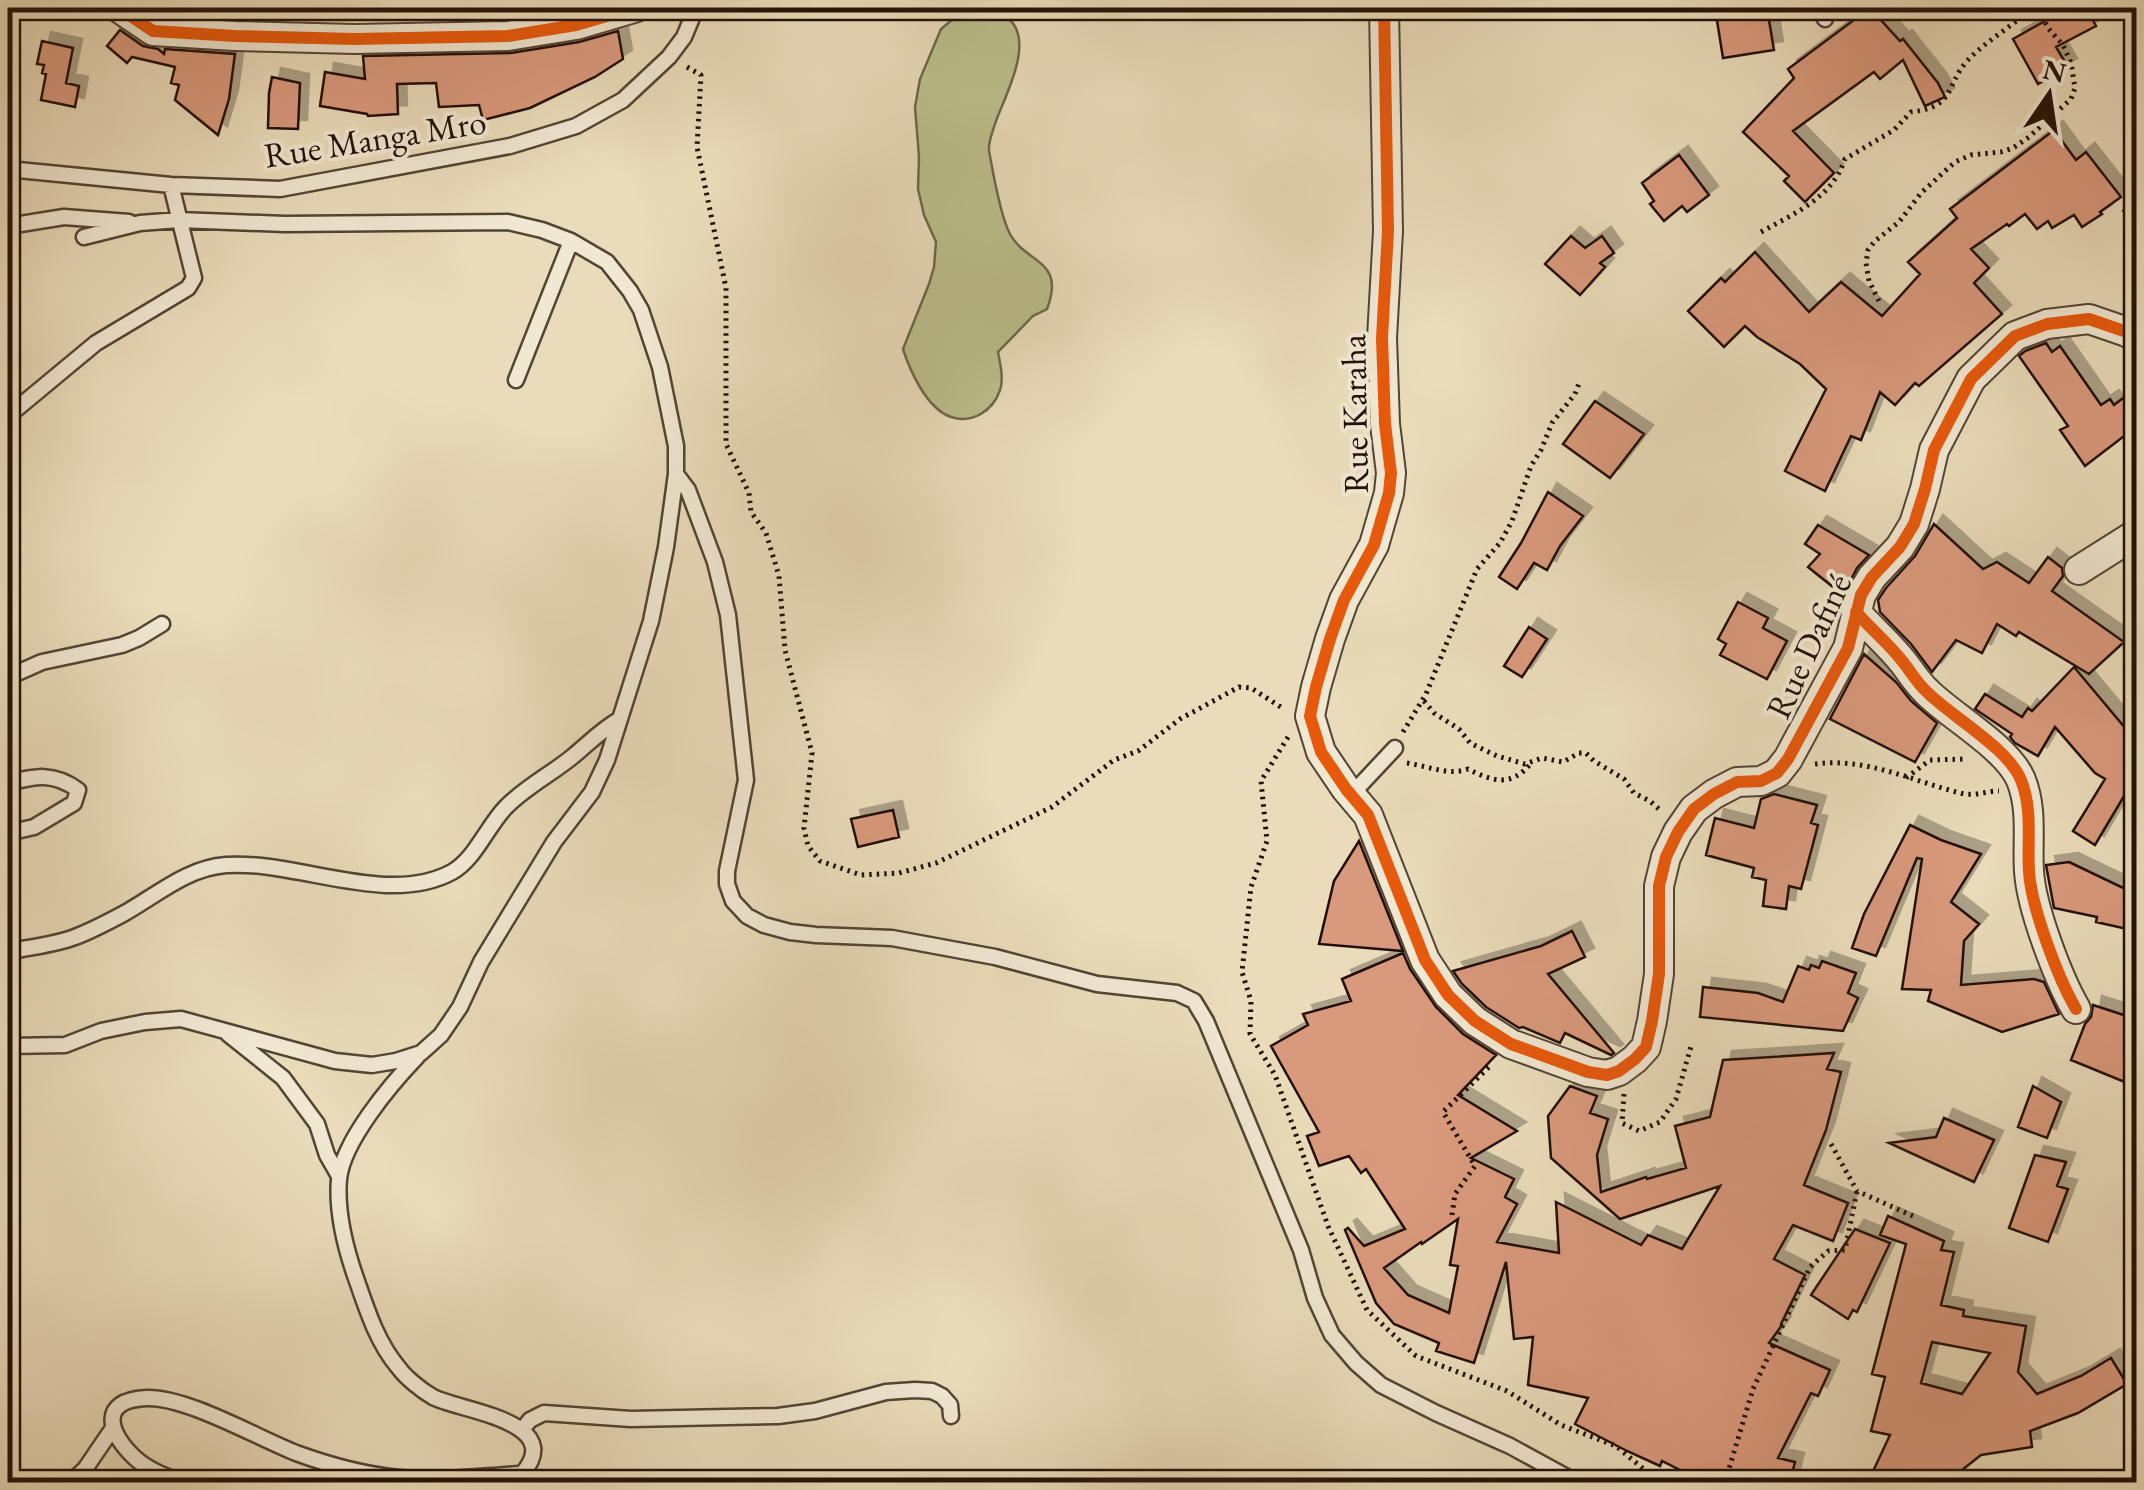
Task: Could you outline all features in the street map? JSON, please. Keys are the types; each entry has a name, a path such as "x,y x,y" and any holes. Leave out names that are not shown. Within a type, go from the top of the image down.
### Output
{"street":[{"path":"119,8 153,31 355,38 508,36 576,24 634,8"},
{"name":"Rue Karaha","path":"1305,717 1344,600 1374,545 1389,493 1382,338 1388,232 1384,8"},
{"name":"Rue Dafiné","path":"1619,1071 1646,1047 1652,1021 1658,974 1659,886 1666,857 1694,808 1737,782 1761,781 1777,773 1788,759 1848,648 1861,595 1914,524 1934,450 1970,379 2015,336 2047,324 2089,319 2136,338"},
{"path":"2080,570 2136,534"},
{"path":"1856,612 1902,660 1926,692 2013,765 2028,812 2033,898 2076,1009"},
{"path":"1305,717 1321,752 1368,815 1425,960 1448,995 1476,1021 1511,1044 1588,1072 1606,1075 1619,1071"}],"lane":[{"name":"Rue Manga Mro","path":"8,169 170,186 280,189 510,146 576,126 623,100 684,37 696,8"},
{"path":"8,416 96,344 188,288 194,278 170,186"},
{"path":"8,226 64,217 140,223 508,222 542,230 571,241 606,262 630,290 642,310 660,367 676,446 666,548 650,622 607,760 592,792 554,842 514,906 460,1007 441,1035 394,1080 348,1150 339,1176 340,1214 350,1262 368,1314 387,1352 401,1371 432,1396 478,1410 522,1430 531,1440 529,1466 522,1474 400,1478 351,1470 298,1454 171,1400 148,1398 116,1406 113,1428 136,1459 182,1482"},
{"path":"84,238 140,223"},
{"path":"516,380 571,241"},
{"path":"676,474 688,490 699,518 728,615 746,780 727,884 733,901 746,916 790,932 892,938 995,957 1096,984 1177,993 1194,1001 1206,1021 1332,1335 1381,1385 1576,1482"},
{"path":"8,677 42,662 122,645 162,624"},
{"path":"8,952 73,938 126,912 169,884 224,865 281,868 394,886 432,882 457,870 517,796 620,719"},
{"path":"1351,796 1395,748"},
{"path":"8,783 35,776 66,781 78,790 74,804 34,826 8,833"},
{"path":"8,1046 65,1044 101,1031 181,1020 336,1061 372,1065 421,1053"},
{"path":"224,1030 283,1078 317,1124 326,1156 339,1176"},
{"path":"522,1430 530,1420 544,1413 631,1419 778,1416 815,1411 886,1392 915,1390 942,1396 950,1404 951,1416"},
{"path":"71,1482 85,1469 113,1428"}],"path":[{"path":"1762,232 1812,204 1839,176 1845,160 1894,130 1911,112 1946,100 1966,62 2030,9 2039,10 2066,50 2075,81 2071,99 2013,148 1955,162 1899,222 1875,241 1866,262 1879,301"},
{"path":"668,57 701,75 697,147 726,288 726,444 749,494 752,512 766,533 778,576 785,650 812,753 804,828 808,846 820,861 861,875 898,873 936,863 1052,806 1114,760 1138,751 1180,718 1239,687 1251,688 1305,717 1261,780 1267,841 1251,887 1242,972 1251,1001 1250,1034 1275,1075 1328,1226 1367,1310 1416,1356 1507,1391 1561,1425 1616,1446 1660,1482"},
{"path":"2124,209 2136,220"},
{"path":"1395,748 1423,700 1477,570 1509,527 1552,422 1575,394 1580,380"},
{"path":"1423,700 1470,743 1496,756 1525,764 1542,758 1563,762 1586,753 1618,774 1634,793 1685,821"},
{"path":"1906,778 1930,760 1965,759 1993,747"},
{"path":"1788,759 1805,765 1866,765 1964,794 2006,792 2028,812"},
{"path":"1384,761 1448,771 1471,770 1493,780 1518,775 1531,763"},
{"path":"1619,1071 1625,1086 1622,1124 1639,1131 1660,1122 1676,1098 1692,1043"},
{"path":"1452,1215 1455,1194 1474,1166 1444,1112 1511,1044"},
{"path":"1831,1144 1858,1191 1915,1217"},
{"path":"1725,1482 1753,1389 1810,1267 1828,1250 1845,1250 1858,1191"}],"green space":[{"path":"989,8 1009,19 1019,41 1016,69 989,144 997,194 1010,234 1048,271 1052,293 1047,309 1033,316 998,352 1002,381 992,404 981,414 959,419 942,413 927,398 903,349 929,284 936,242 918,189 915,107 920,79 941,29 958,15"}],"building":[{"path":"574,8 497,19 497,9"},
{"path":"1715,8 1767,8 1774,50 1723,58"},
{"path":"1870,8 1900,41 1903,39 1945,97 1925,106 1903,60 1880,79 1874,72 1793,131 1834,173 1805,202 1784,181 1789,176 1743,132 1794,78 1788,69"},
{"path":"2047,8 2086,8 2096,26 2056,47 2068,67 2038,84 2013,39 2052,17"},
{"path":"120,30 143,46 164,54 165,49 235,54 229,99 218,135 175,100 179,85 171,83 175,67 132,57 127,63 107,46"},
{"path":"618,31 623,59 530,108 483,120 479,105 439,107 436,83 397,84 398,114 368,116 320,106 325,72 365,79 363,56 511,53"},
{"path":"42,41 73,48 66,83 79,86 75,107 41,100 46,74 42,73 44,65 37,64"},
{"path":"272,77 300,83 298,129 268,128"},
{"path":"2054,130 2076,160 2086,152 2121,197 2082,227 2074,215 2052,228 2048,221 2037,229 2025,214 1971,249 1989,268 1974,283 2002,314 1919,386 1915,383 1895,405 1880,392 1861,440 1851,436 1825,491 1785,471 1826,389 1800,364 1745,326 1724,347 1688,311 1755,252 1809,312 1841,282 1882,316 1920,274 1908,262 1957,218 1950,209"},
{"path":"1679,155 1709,195 1687,212 1682,206 1664,221 1650,204 1654,201 1642,183"},
{"path":"1571,236 1585,248 1602,236 1614,253 1600,263 1605,267 1580,295 1545,264"},
{"path":"2046,343 2052,352 2060,346 2101,405 2110,399 2114,405 2136,388 2136,427 2085,466 2060,430 2068,426 2019,356"},
{"path":"1595,401 1644,434 1610,478 1563,444"},
{"path":"1548,492 1583,516 1547,570 1534,563 1517,589 1499,577"},
{"path":"1934,524 1983,569 1997,562 2029,583 2048,557 2062,568 2063,576 2052,591 2124,642 2089,674 2019,632 2016,636 1997,624 1982,653 1956,640 1932,672 1880,612 1878,600 1915,556"},
{"path":"1818,525 1869,555 1843,595 1808,567 1820,554 1805,544"},
{"path":"1738,602 1768,618 1763,628 1787,641 1767,679 1720,655 1726,644 1718,639"},
{"path":"1529,627 1547,639 1522,677 1504,666"},
{"path":"1864,654 1937,723 1915,762 1830,719"},
{"path":"2074,667 2136,741 2136,796 2127,791 2095,845 2073,831 2105,779 2095,773 2055,727 2038,756 2015,743 2012,734 1975,709 1985,694 2022,717"},
{"path":"1774,794 1817,805 1811,823 1818,825 1801,889 1789,886 1786,909 1763,906 1766,880 1752,877 1754,868 1706,855 1715,818 1754,828 1761,799"},
{"path":"893,810 899,837 858,847 851,819"},
{"path":"1910,825 1981,854 1951,902 1979,924 1964,941 1961,985 2034,979 2044,982 2059,1014 2002,1032 1928,1001 1931,990 1902,989 1922,859 1917,858 1876,956 1852,948 1864,914"},
{"path":"1359,841 1403,951 1319,944 1334,881"},
{"path":"2069,862 2136,894 2136,931 2054,908 2046,865"},
{"path":"1572,931 1585,957 1548,974 1614,1053 1611,1055 1565,1033 1560,1043 1519,1028 1486,1007 1453,971 1541,946"},
{"path":"1403,953 1436,1007 1463,1034 1496,1055 1458,1095 1517,1131 1471,1158 1514,1179 1505,1197 1517,1204 1497,1242 1559,1253 1556,1202 1641,1245 1648,1235 1682,1249 1720,1186 1620,1219 1551,1158 1548,1116 1570,1086 1597,1096 1590,1113 1608,1119 1597,1155 1601,1192 1686,1168 1675,1126 1710,1117 1723,1060 1834,1053 1827,1069 1841,1072 1826,1130 1804,1185 1848,1203 1833,1241 1793,1225 1774,1259 1805,1275 1782,1325 1769,1343 1830,1370 1818,1396 1811,1393 1778,1458 1795,1462 1790,1482 1750,1482 1717,1473 1712,1482 1704,1482 1662,1461 1660,1466 1575,1424 1588,1398 1528,1385 1533,1337 1514,1339 1506,1262 1474,1363 1436,1351 1439,1343 1394,1324 1376,1303 1345,1230 1348,1228 1364,1246 1405,1229 1366,1169 1361,1173 1349,1156 1319,1166 1307,1136 1319,1132 1271,1046 1308,1025 1303,1014 1351,1001 1342,979","holes":["1458,1219 1450,1265 1458,1266 1449,1313 1408,1295 1384,1268"]},
{"path":"1822,961 1856,973 1848,993 1858,998 1843,1031 1700,1017 1703,987 1758,993 1783,1002 1798,966 1819,968"},
{"path":"2093,1005 2136,1019 2136,1072 2132,1085 2071,1060"},
{"path":"2033,1086 2061,1102 2047,1138 2018,1127"},
{"path":"1944,1118 1994,1140 1974,1182 1889,1143 1936,1137"},
{"path":"2035,1155 2066,1162 2057,1186 2068,1189 2048,1242 2009,1228"},
{"path":"1888,1216 1944,1241 1941,1250 1954,1252 1941,1305 1964,1310 1963,1316 2026,1326 2018,1372 2037,1394 2081,1376 2111,1358 2127,1384 2078,1413 2030,1431 2032,1447 1981,1455 1947,1482 1868,1482 1890,1435 1871,1431 1885,1377 1872,1374 1906,1244 1880,1235","holes":["1932,1342 1990,1353 1962,1394 1921,1383"]},
{"path":"1855,1229 1890,1243 1857,1312 1853,1310 1848,1319 1811,1295"}],"cycle path":[{"path":"119,8 153,31 355,39 508,36 576,25 634,8"},
{"path":"1384,8 1388,231 1382,338 1389,493 1374,545 1344,600 1330,639 1310,716 1321,752 1368,815 1425,960 1448,995 1475,1021 1511,1044 1607,1075 1619,1071 1646,1047 1659,974 1659,886 1666,857 1678,832 1694,809 1714,794 1737,782 1761,781 1777,773 1788,759 1848,648 1861,595 1914,524 1934,450 1971,379 2015,336 2047,324 2089,319 2136,338"},
{"path":"1856,612 1898,655 1923,689 2004,756 2021,780 2027,803 2029,871 2035,903 2054,961 2076,1009"}]}
